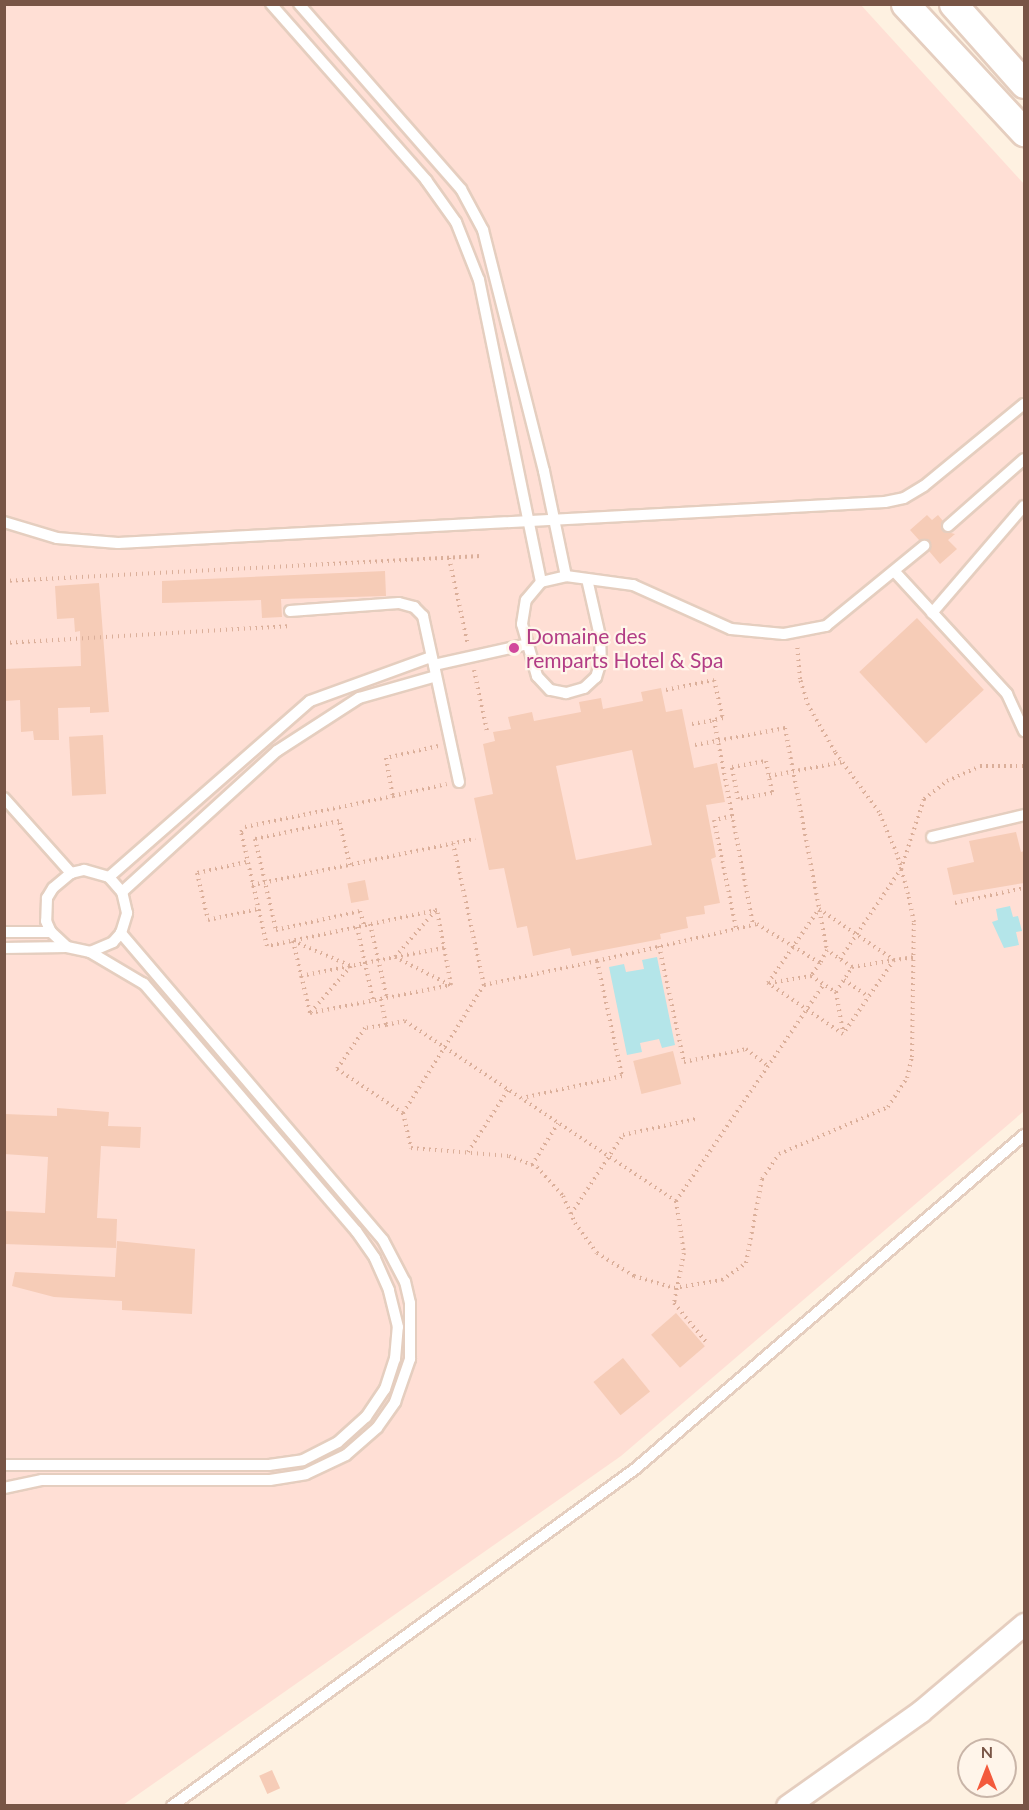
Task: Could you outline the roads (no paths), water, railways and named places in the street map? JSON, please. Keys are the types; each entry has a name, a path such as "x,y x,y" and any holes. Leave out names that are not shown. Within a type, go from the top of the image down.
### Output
{"street":[{"path":"905,4 1024,132"},
{"path":"953,4 1024,84"},
{"path":"787,1806 921,1711 1024,1624"}],"lane":[{"path":"271,4 426,180 456,222 479,280 541,582"},
{"path":"299,4 461,189 483,230 554,518 566,576"},
{"path":"339,81 355,68"},
{"path":"4,522 57,538 96,543 840,505 904,498 964,457 1024,404"},
{"path":"948,526 1024,459"},
{"path":"932,613 1024,506"},
{"path":"587,579 600,636 601,661 596,677 584,688 566,693 550,690 537,676 522,624 526,600 541,582 566,576 633,585 731,629 784,634 826,626 895,572 924,546"},
{"path":"895,572 1007,694 1024,730"},
{"path":"290,611 399,603 414,607 423,616 459,782"},
{"path":"109,878 310,701 433,666 528,644"},
{"path":"122,892 277,751 359,698 433,666"},
{"path":"4,798 71,873"},
{"path":"932,837 1024,815"},
{"path":"67,947 51,932 46,921 48,898 61,879 71,873 84,870 109,878 122,892 127,913 121,933 102,949 90,952"},
{"path":"4,932 51,932"},
{"path":"4,1488 42,1480 270,1480 306,1474 357,1447 395,1402 406,1374 412,1345 405,1282 377,1230 121,933"},
{"path":"4,948 67,947 90,952 144,984 327,1197 375,1258 394,1308 395,1359 377,1403 346,1436 303,1460 280,1464 4,1465"},
{"path":"172,1806 635,1469 1024,1135"},
{"path":"327,1197 340,1188"},
{"path":"168,1465 168,1480"}],"water":[{"path":"1010,906 1013,917 1018,916 1022,931 1016,932 1019,945 1004,948 992,922 998,920 996,909"},
{"path":"657,957 675,1045 662,1048 659,1039 640,1043 642,1052 627,1055 609,967 624,964 626,972 644,969 642,960"}],"place":[{"name":"Domaine des remparts Hotel & Spa","path":"514,648"}]}
